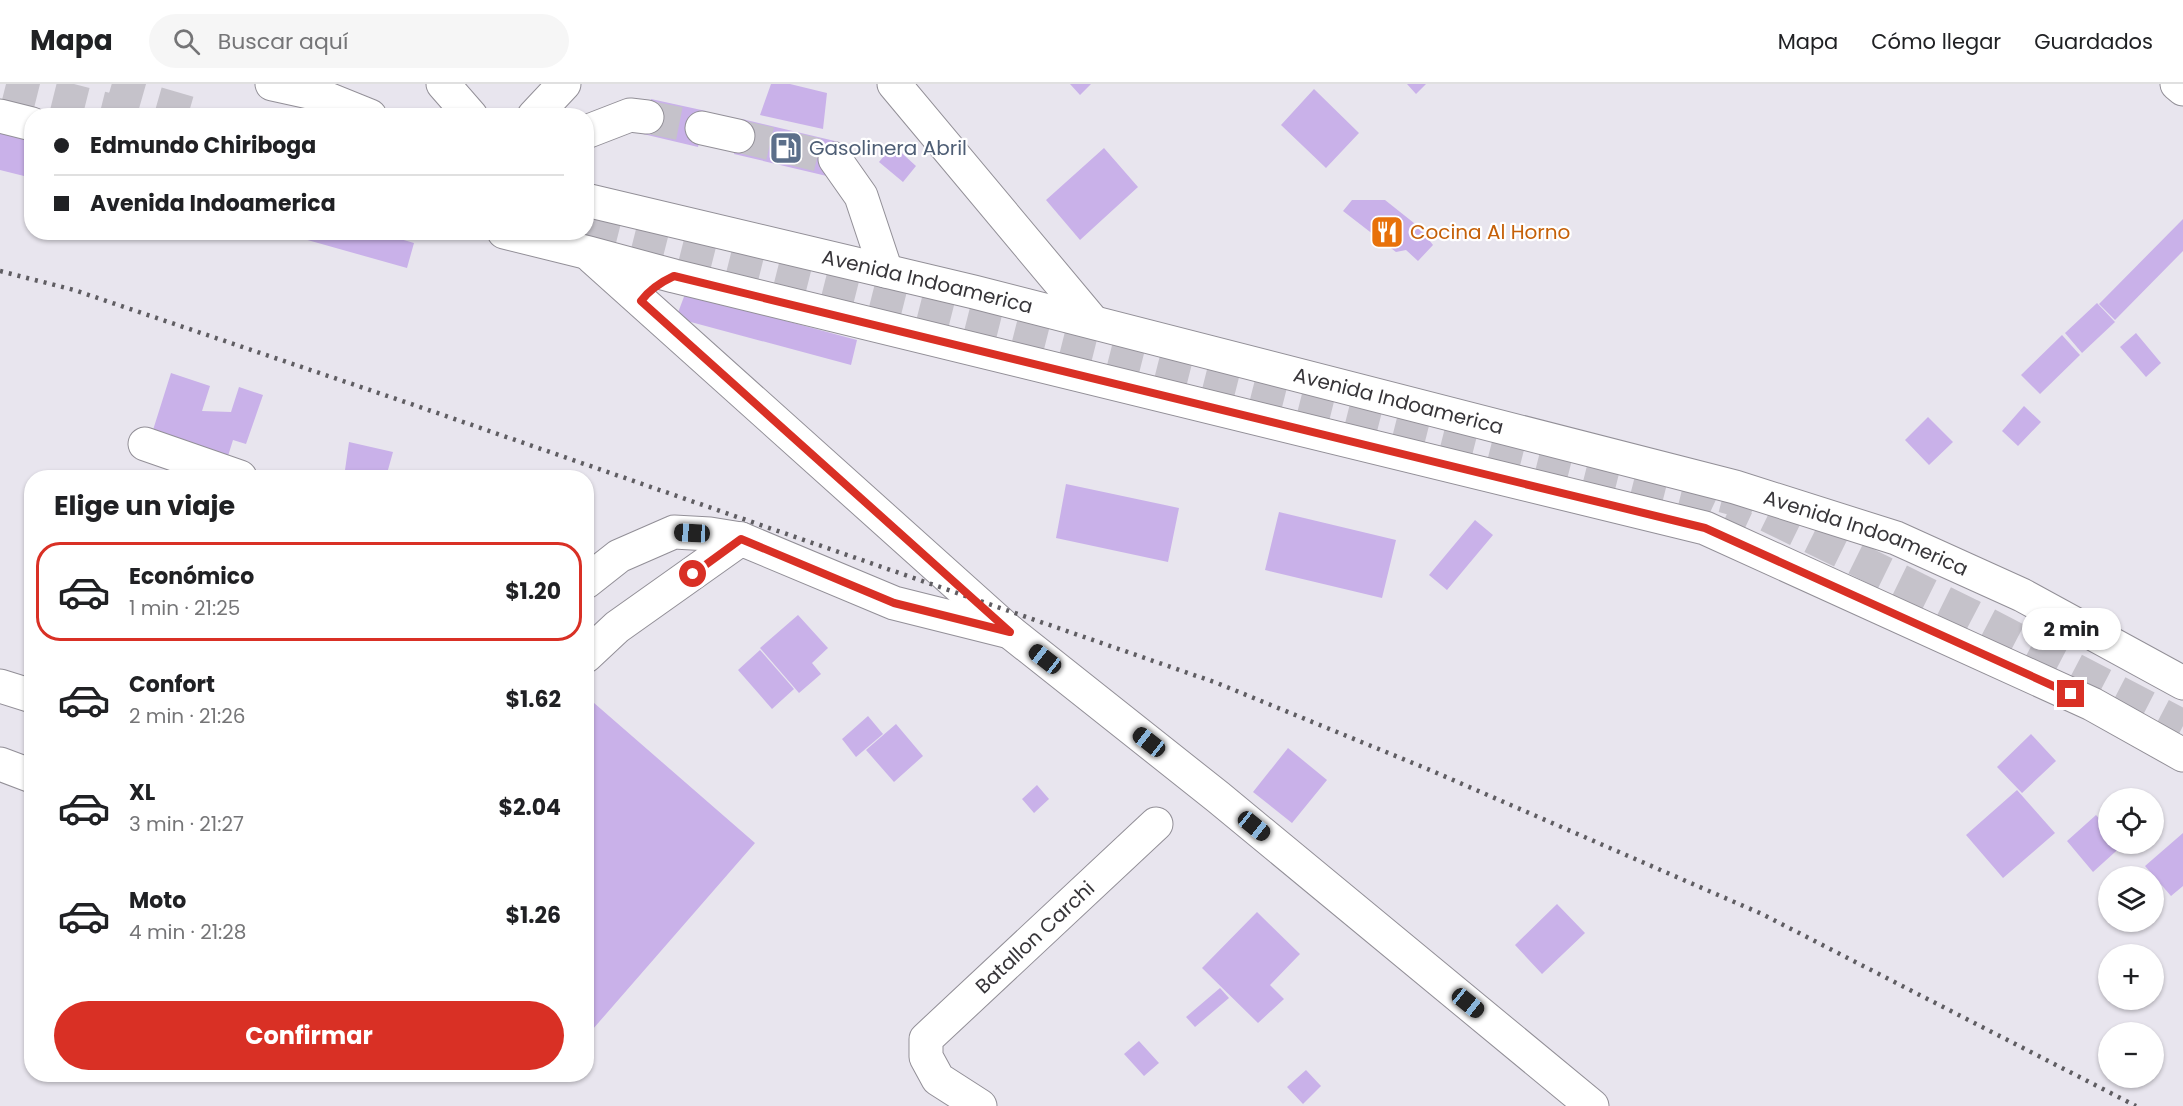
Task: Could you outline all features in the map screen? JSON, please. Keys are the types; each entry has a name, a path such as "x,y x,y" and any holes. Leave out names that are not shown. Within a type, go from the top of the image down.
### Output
{"main road":[{"path":"272,84 317,89 354,108"},
{"path":"443,84 464,108"},
{"path":"542,108 564,84"},
{"path":"894,84 1093,322"},
{"path":"2177,84 2183,89"},
{"path":"594,129 630,115 647,117"},
{"path":"0,116 24,122"},
{"path":"702,128 738,136"},
{"path":"835,159 861,196 886,271"},
{"name":"Avenida Indoamerica","path":"594,202 1093,322 1735,487 1896,538 2022,595 2183,683"},
{"path":"558,240 578,243 674,276 1705,528 2092,704 2183,755"},
{"path":"578,243 1010,632 1218,797 1592,1106"},
{"path":"641,301 647,292 674,276"},
{"path":"145,444 220,470"},
{"path":"594,576 619,556 674,532 710,534 741,539 894,603 1010,632"},
{"path":"594,649 617,627 741,539"},
{"path":"0,686 24,694"},
{"path":"0,764 24,773"},
{"name":"Batallon Carchi","path":"980,1106 938,1079 926,1058 926,1039 1156,824"}],"building":[{"name":"Gasolinera Abril","path":"771,84 790,84 827,93 823,129 760,115"},
{"path":"1070,84 1091,84 1080,95"},
{"path":"1407,84 1426,84 1416,94"},
{"path":"1314,89 1359,133 1326,168 1281,125"},
{"path":"651,99 706,111 698,147 643,134"},
{"name":"Gasolinera Abril","path":"742,119 839,142 831,177 734,154"},
{"path":"0,125 24,131 24,176 0,170"},
{"name":"Gasolinera Abril","path":"893,145 916,166 903,182 879,162"},
{"path":"1104,148 1138,187 1080,240 1046,200"},
{"path":"1352,200 1385,200 1419,227 1433,245 1418,261 1406,250 1396,252 1343,211"},
{"path":"2183,219 2183,251 2115,320 2099,304"},
{"path":"307,240 404,240 414,243 407,268"},
{"path":"685,294 857,340 851,365 676,318"},
{"path":"2097,303 2115,322 2082,353 2065,333"},
{"path":"2136,333 2161,363 2146,377 2120,347"},
{"path":"2062,335 2080,355 2040,394 2021,375"},
{"path":"171,373 210,386 202,411 231,412 239,387 263,395 246,444 233,440 228,456 153,430"},
{"path":"2024,406 2041,422 2018,446 2002,431"},
{"path":"1928,417 1953,442 1929,465 1905,440"},
{"path":"349,442 393,452 388,470 345,470"},
{"path":"1066,484 1179,508 1168,562 1056,538"},
{"path":"1279,512 1396,540 1382,598 1265,570"},
{"path":"1475,520 1493,535 1447,590 1429,575"},
{"path":"798,615 828,648 812,663 821,674 799,693 760,648"},
{"path":"760,650 794,689 772,709 738,670"},
{"path":"594,703 755,843 594,1028"},
{"path":"868,716 883,734 856,757 842,739"},
{"path":"896,724 923,756 894,782 866,750"},
{"path":"2031,734 2056,761 2022,793 1997,767"},
{"path":"1288,748 1327,780 1292,823 1253,792"},
{"path":"1037,785 1049,799 1034,813 1022,799"},
{"path":"2017,790 2055,833 2003,878 1966,835"},
{"path":"2096,815 2098,817 2098,854 2113,854 2093,872 2067,841"},
{"path":"2183,833 2183,886 2171,896 2164,888 2164,866 2145,866 2159,854 2164,854 2164,850"},
{"path":"1557,904 1585,933 1542,974 1515,945"},
{"path":"1257,912 1300,954 1270,985 1284,999 1258,1023 1202,968"},
{"path":"1220,988 1229,998 1195,1027 1186,1017"},
{"path":"1139,1041 1159,1063 1144,1076 1124,1054"},
{"path":"1306,1070 1321,1086 1303,1104 1287,1087"}],"tunnel":[{"path":"6,84 102,108"},
{"path":"110,90 173,108"},
{"path":"647,117 702,128"},
{"path":"738,136 835,159"},
{"path":"594,229 1702,508 1745,528"},
{"path":"1723,496 1734,499 1970,615 2183,726"}],"railway":[{"path":"0,271 74,290 417,406 1217,683 1430,770 1762,914 2136,1106"}],"place":[{"name":"Gasolinera Abril","path":"786,148"},
{"name":"Cocina Al Horno","path":"1387,232"}],"route":[{"path":"693,574 741,539 894,603 1010,632 641,301 647,292 674,276 1705,528 2071,694"}]}
